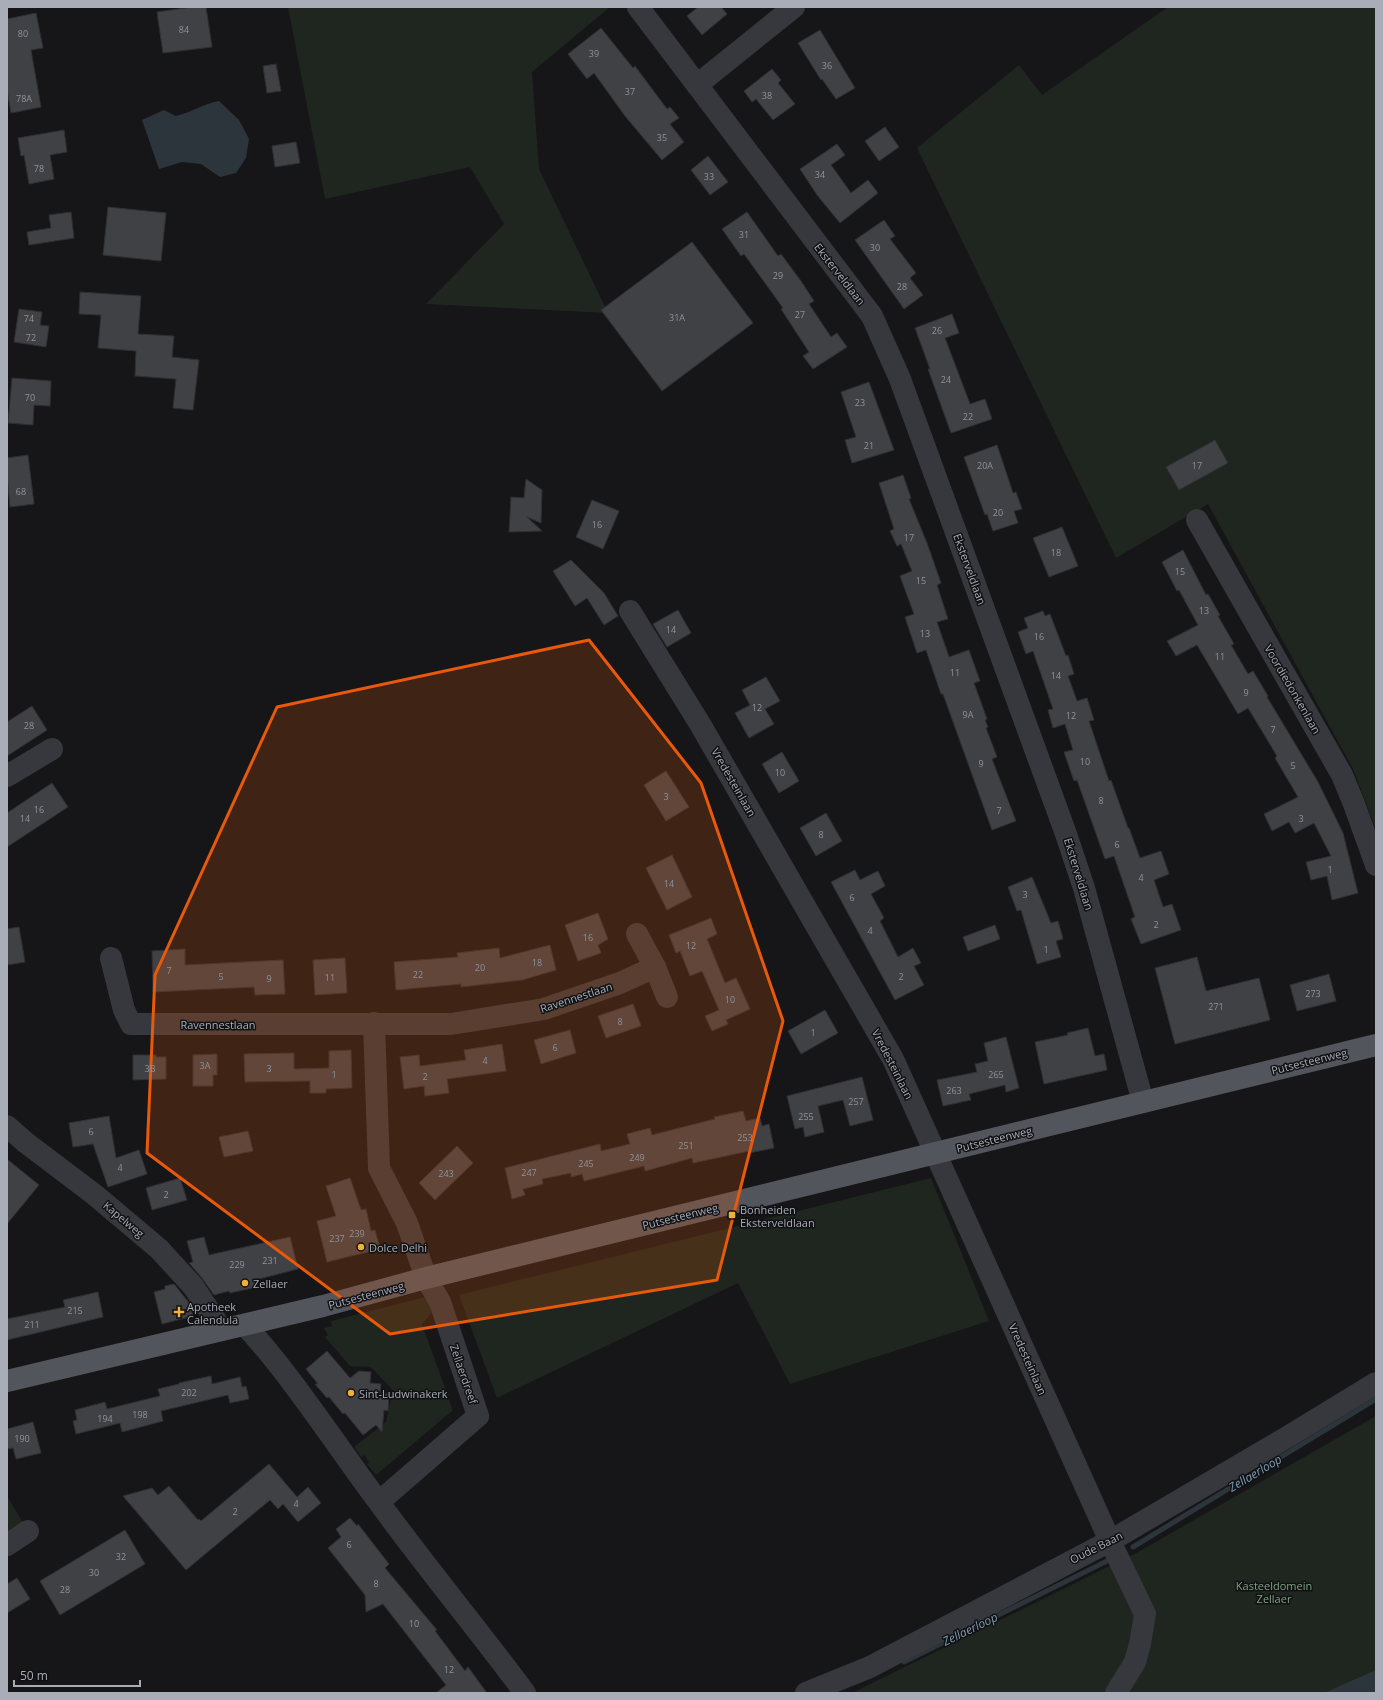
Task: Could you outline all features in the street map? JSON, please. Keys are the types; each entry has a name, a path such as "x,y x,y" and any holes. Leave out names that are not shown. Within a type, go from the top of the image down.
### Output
{"main road":[{"name":"Putsesteenweg","path":"7,1381 323,1306 426,1278 1376,1045"}],"street":[{"name":"Eksterveldlaan","path":"638,7 872,316 900,378 1066,834 1084,888 1143,1102"},
{"path":"697,86 794,7"},
{"name":"Voordiedonkenlaan","path":"1197,520 1342,775 1376,864"},
{"name":"Vredesteinlaan","path":"630,611 700,724 893,1058 1110,1542 1145,1614 1140,1644 1135,1662 1116,1693"},
{"path":"7,776 52,749"},
{"path":"637,934 655,967 667,996"},
{"name":"Ravennestlaan","path":"111,958 124,1010 131,1024 451,1024 544,1009 620,982 655,967"},
{"path":"374,1023 379,1168 407,1223 426,1278"},
{"name":"Kapelweg","path":"7,1126 25,1142 95,1195 159,1249 193,1286 222,1330"},
{"name":"Zellaerdreef","path":"379,1502 478,1416 440,1302 426,1278"},
{"path":"245,1325 262,1344 312,1409 379,1502 525,1693"},
{"name":"Oude Baan","path":"806,1693 870,1666 1110,1542 1376,1383"},
{"path":"7,1545 28,1531"}],"highlighted area":[{"path":"589,640 701,783 783,1021 717,1280 390,1334 147,1153 155,975 277,707"}],"green space":[{"path":"288,7 610,7 532,72 539,169 608,313 426,304 504,224 470,167 325,199"},
{"path":"1168,7 1376,7 1376,830 1353,769 1208,504 1116,558 917,148 1019,65 1042,95"},
{"path":"931,1178 989,1321 790,1384 738,1283 497,1398 459,1295"},
{"path":"429,1296 434,1310 422,1324 452,1411 376,1475 367,1464 369,1462 364,1455 361,1457 354,1447 386,1422 393,1390 371,1367 350,1366 325,1337 328,1335 324,1328 332,1326 331,1321"},
{"name":"Kasteeldomein Zellaer","path":"1376,1416 1376,1693 852,1693 1138,1552"},
{"path":"7,1496 28,1531 7,1545"}],"shaded area":[{"path":"219,101 239,120 249,139 246,158 236,173 220,177 201,164 182,162 159,169 142,120 164,110 176,116"},
{"path":"1376,1670 1376,1693 1324,1693"}],"building":[{"path":"192,7 206,7 212,47 163,53 157,12"},
{"path":"698,7 721,7 727,14 702,35 687,16"},
{"path":"36,13 43,48 31,50 41,107 11,113 7,90 7,19"},
{"path":"601,28 633,68 635,66 667,109 670,107 679,118 670,124 684,142 662,160 625,116 594,73 587,79 568,54"},
{"path":"820,30 855,88 836,99 822,79 821,80 798,43"},
{"path":"276,64 281,91 267,93 263,66"},
{"path":"772,69 781,80 778,83 795,104 773,120 756,99 752,102 744,91"},
{"path":"885,127 899,147 879,161 865,141"},
{"path":"64,130 67,152 50,155 54,179 29,184 24,155 21,156 18,138"},
{"path":"296,142 300,163 275,167 272,146"},
{"path":"837,144 845,155 831,165 851,193 868,180 878,193 840,223 817,195 800,169"},
{"path":"708,156 728,182 710,195 691,170"},
{"path":"108,207 166,213 161,261 103,255"},
{"path":"71,212 74,238 29,245 27,232 51,228 49,215"},
{"path":"747,212 778,256 781,254 801,281 814,301 809,304 831,337 837,333 847,347 813,369 803,356 809,352 781,309 783,308 744,254 741,256 722,229"},
{"path":"884,220 895,236 890,239 916,273 910,278 923,295 904,309 855,240"},
{"path":"692,242 753,323 662,391 601,310"},
{"path":"80,292 141,296 138,334 174,336 172,357 199,360 193,410 173,408 176,379 135,376 136,351 98,348 101,315 79,314"},
{"path":"19,309 42,312 40,325 49,326 46,347 14,342"},
{"path":"952,314 959,333 945,338 970,404 985,399 992,419 951,433 915,328"},
{"path":"12,378 51,381 50,406 34,405 33,425 8,423"},
{"path":"869,382 894,450 852,463 845,440 856,437 841,392"},
{"path":"1215,440 1228,463 1179,490 1166,467"},
{"path":"997,445 1013,493 1016,492 1022,509 1014,511 1018,523 993,531 987,514 985,515 964,457"},
{"path":"28,455 34,504 10,507 7,458"},
{"path":"903,475 911,498 909,499 941,583 937,585 948,619 937,622 949,657 969,650 980,681 974,683 987,719 985,720 988,727 986,728 997,757 992,759 1016,821 992,830 926,650 917,653 905,617 914,614 900,576 912,571 901,544 897,546 890,531 894,529 879,483"},
{"path":"526,479 542,490 541,523 527,517 542,531 509,532 511,497 524,498"},
{"path":"592,500 619,511 603,549 576,537"},
{"path":"1062,527 1078,566 1049,577 1033,538"},
{"path":"1183,550 1206,595 1208,594 1220,615 1218,616 1234,644 1231,645 1248,674 1253,671 1318,782 1343,833 1358,893 1332,900 1327,876 1311,880 1306,862 1331,856 1314,823 1295,833 1289,822 1272,831 1264,814 1298,797 1275,758 1277,756 1248,708 1238,714 1197,645 1176,656 1167,641 1198,625 1179,590 1177,591 1162,562"},
{"path":"571,560 604,593 618,616 604,625 587,598 575,606 553,571"},
{"path":"678,610 691,633 667,647 653,624"},
{"path":"1043,611 1045,616 1050,614 1066,656 1068,655 1074,674 1068,676 1077,701 1087,698 1094,720 1089,721 1109,781 1111,780 1140,858 1161,851 1169,874 1154,880 1163,907 1172,904 1181,930 1141,944 1131,919 1135,917 1114,856 1105,859 1077,780 1074,781 1064,752 1073,750 1065,724 1053,728 1048,710 1053,709 1033,651 1026,654 1018,632 1028,628 1024,618"},
{"path":"766,677 780,701 765,709 774,724 749,738 735,713 750,705 742,690"},
{"path":"32,706 47,730 7,756 7,722"},
{"path":"782,752 799,781 779,793 762,764"},
{"path":"666,771 689,807 666,821 644,785"},
{"path":"52,783 68,807 7,847 7,813"},
{"path":"826,813 842,841 816,856 800,828"},
{"path":"672,855 692,897 667,910 646,868"},
{"path":"855,870 860,880 878,871 885,886 871,894 884,918 880,921 898,957 913,948 921,963 914,966 924,985 895,1000 831,882"},
{"path":"1032,877 1051,923 1058,921 1063,939 1056,941 1061,957 1037,964 1021,910 1017,911 1008,887"},
{"path":"598,913 608,939 598,945 601,953 578,961 565,925"},
{"path":"711,918 717,934 707,939 725,983 736,978 750,1009 726,1020 728,1024 712,1031 705,1016 719,1010 702,971 690,976 680,951 676,953 669,935"},
{"path":"995,925 1000,939 968,951 963,937"},
{"path":"19,927 25,962 7,965 7,929"},
{"path":"550,945 556,970 522,980 461,987 461,984 396,990 394,962 458,957 457,953 499,948 500,958"},
{"path":"185,949 185,965 283,960 285,994 255,995 254,987 153,992 152,951"},
{"path":"1197,957 1206,991 1259,978 1270,1020 1175,1044 1155,968"},
{"path":"345,958 347,993 315,995 313,960"},
{"path":"1329,974 1336,1001 1297,1011 1290,985"},
{"path":"633,1004 641,1026 606,1038 598,1016"},
{"path":"825,1010 838,1033 801,1054 788,1031"},
{"path":"1088,1028 1095,1056 1104,1054 1107,1070 1044,1084 1035,1042 1068,1035 1067,1033"},
{"path":"570,1030 576,1053 541,1064 534,1040"},
{"path":"1006,1037 1019,1088 1006,1092 1005,1085 969,1094 971,1100 943,1106 937,1080 977,1072 975,1064 988,1061 984,1043"},
{"path":"502,1044 506,1071 447,1079 449,1093 425,1096 424,1086 404,1089 400,1057 419,1055 420,1066 466,1060 464,1050"},
{"path":"351,1050 352,1088 326,1089 326,1093 310,1093 310,1081 245,1082 244,1054 294,1053 294,1069 329,1068 329,1051"},
{"path":"217,1054 217,1075 213,1075 213,1086 193,1086 193,1055"},
{"path":"133,1055 156,1055 156,1057 166,1057 166,1079 133,1080"},
{"path":"862,1077 873,1120 850,1126 843,1100 818,1106 824,1132 805,1137 803,1127 795,1129 787,1096"},
{"path":"743,1111 746,1121 760,1118 762,1126 769,1124 774,1148 749,1153 749,1151 693,1163 692,1158 645,1171 644,1166 584,1181 582,1174 571,1177 571,1173 542,1179 543,1184 523,1189 525,1195 512,1199 505,1168 600,1144 601,1151 630,1144 627,1134 650,1128 652,1135 715,1119 714,1117"},
{"path":"109,1116 116,1158 139,1150 147,1174 108,1187 93,1144 73,1147 69,1123"},
{"path":"248,1131 253,1151 224,1157 219,1137"},
{"path":"457,1146 473,1163 435,1200 419,1183"},
{"path":"7,1159 39,1185 7,1224"},
{"path":"180,1178 187,1200 152,1210 146,1188"},
{"path":"350,1178 361,1210 366,1209 371,1231 375,1230 380,1249 327,1262 317,1221 336,1216 326,1186"},
{"path":"204,1237 209,1255 290,1237 298,1269 255,1280 257,1287 214,1295 189,1263 193,1262 187,1241"},
{"path":"174,1284 190,1304 193,1316 162,1324 154,1292 165,1289 165,1286"},
{"path":"98,1292 103,1317 7,1340 7,1319 65,1307 63,1300"},
{"name":"Sint-Ludwinakerk","path":"327,1351 350,1378 359,1371 371,1372 370,1383 381,1384 380,1393 389,1394 388,1411 384,1410 382,1432 376,1425 363,1435 345,1413 343,1414 329,1397 327,1398 315,1384 318,1384 306,1369"},
{"path":"211,1376 212,1384 240,1377 242,1387 246,1386 249,1399 230,1403 228,1395 161,1411 163,1421 122,1432 120,1423 76,1434 73,1421 77,1420 75,1410 105,1402 107,1409 160,1396 158,1389"},
{"path":"33,1422 41,1453 16,1459 13,1448 7,1449 7,1429"},
{"path":"269,1464 297,1497 308,1487 321,1503 298,1522 283,1504 278,1509 270,1500 186,1570 123,1496 152,1488 158,1495 169,1486 198,1520 199,1519 201,1521"},
{"path":"350,1518 357,1526 358,1524 389,1564 385,1568 437,1630 435,1631 465,1671 468,1667 487,1693 436,1693 446,1685 383,1604 366,1612 365,1595 328,1548 341,1537 336,1529"},
{"path":"125,1530 145,1564 60,1615 40,1581"},
{"path":"17,1578 30,1599 7,1613 7,1584"}],"waterway":[{"name":"Zellaerloop","path":"1133,1547 1376,1399"},
{"name":"Zellaerloop","path":"904,1662 1107,1561"}],"place":[{"name":"Bonheiden Eksterveldlaan","path":"732,1215"},
{"name":"Dolce Delhi","path":"361,1247"},
{"name":"Zellaer","path":"245,1283"},
{"name":"Apotheek Calendula","path":"179,1312"},
{"name":"Sint-Ludwinakerk","path":"351,1393"}]}
